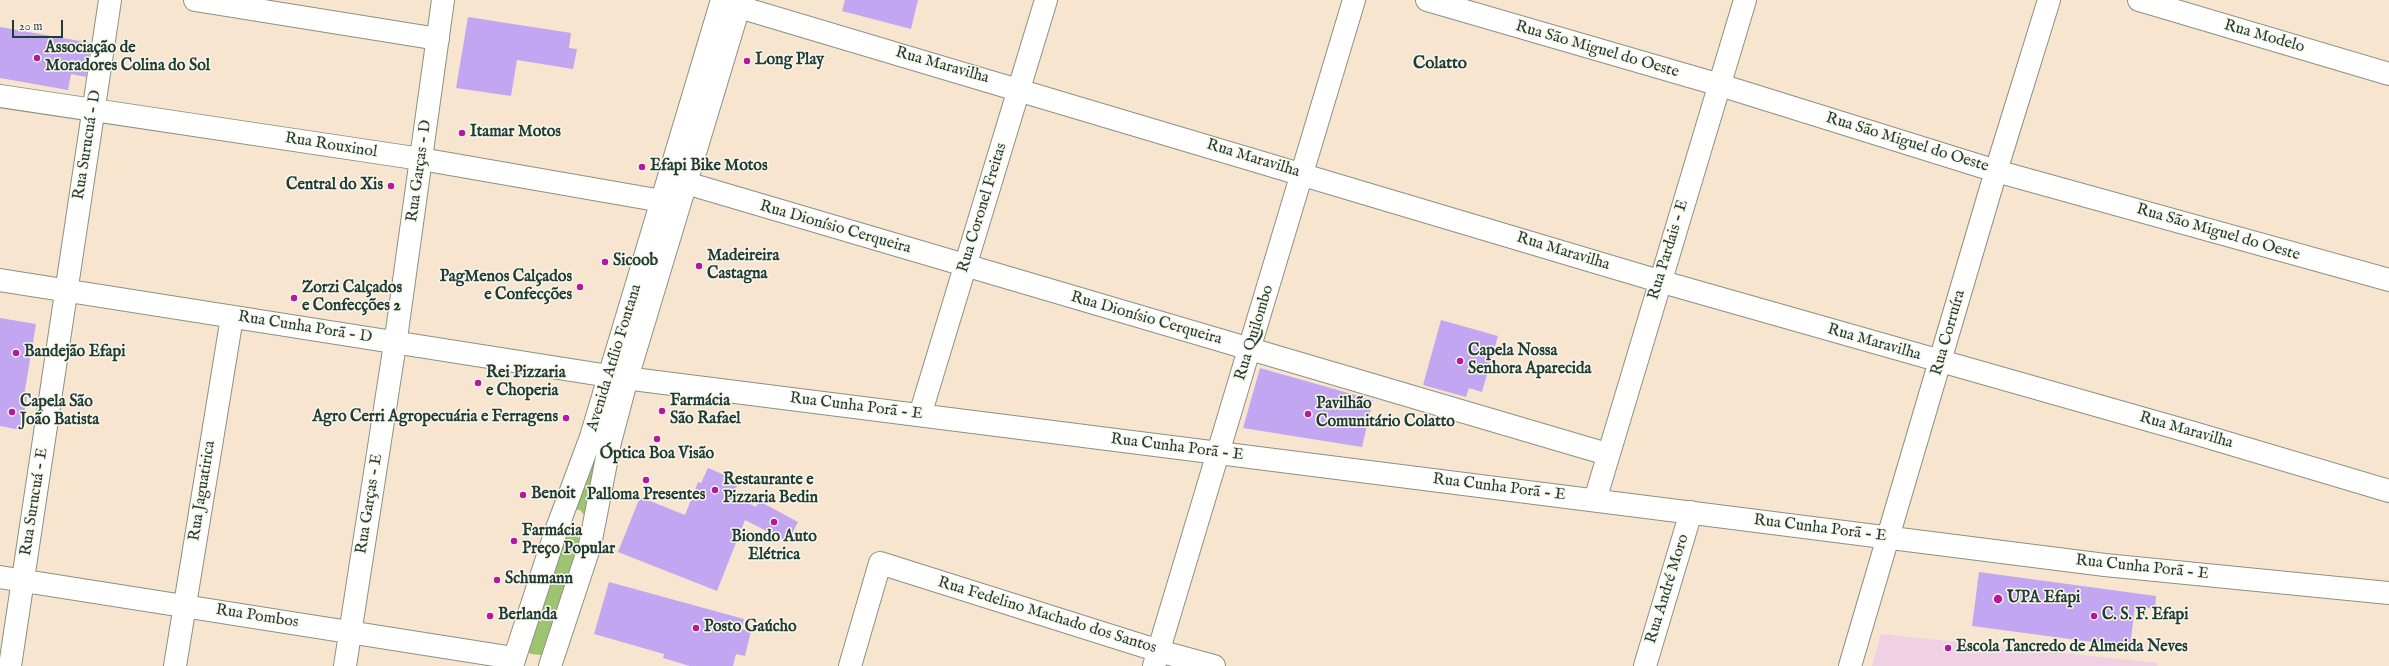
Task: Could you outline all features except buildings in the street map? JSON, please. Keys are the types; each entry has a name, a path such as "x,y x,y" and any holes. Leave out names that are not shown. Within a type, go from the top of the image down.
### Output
{"street":[{"name":"Rua Surucuá - D","path":"67,290 110,0"},
{"path":"195,0 438,39"},
{"name":"Rua Garças - D","path":"396,343 443,0"},
{"name":"Rua Coronel Freitas","path":"920,415 1046,0"},
{"name":"Rua Quilombo","path":"1157,659 1354,0"},
{"name":"Rua São Miguel do Oeste","path":"1427,0 1720,85 1996,171 2389,280"},
{"name":"Rua Pardais - E","path":"1595,500 1607,454 1659,280 1745,0"},
{"name":"Rua Corruíra","path":"1850,666 1890,537 1996,171 2049,0"},
{"name":"Rua Modelo","path":"2139,0 2389,74"},
{"name":"Rua Maravilha","path":"727,2 1659,280 1940,362 2194,433 2389,491"},
{"name":"Avenida Atílio Fontana","path":"515,663 556,530 591,437 618,377 686,183 727,2"},
{"name":"Avenida Atílio Fontana","path":"550,666 590,545 610,442 618,377 662,201 727,2"},
{"name":"Rua Rouxinol","path":"0,96 422,159 662,201"},
{"name":"Rua Dionísio Cerqueira","path":"686,183 1607,454"},
{"name":"Rua Cunha Porã - D","path":"0,280 618,377"},
{"name":"Rua Surucuá - E","path":"10,666 67,290"},
{"name":"Rua Jaguatirica","path":"175,666 232,317"},
{"name":"Rua Garças - E","path":"345,666 396,343"},
{"name":"Rua Cunha Porã - E","path":"618,377 2105,564 2389,593"},
{"name":"Rua André Moro","path":"1645,666 1691,512"},
{"path":"556,530 566,527 577,529 585,535 590,545"},
{"name":"Rua Fedelino Machado dos Santos","path":"850,666 880,563 1157,659 1214,666"},
{"name":"Rua Pombos","path":"0,577 350,631 515,663"}],"shaded area":[{"name":"Escola Tancredo de Almeida Neves","path":"1881,634 2158,663 2157,666 1872,666"}],"green space":[{"path":"600,433 585,516 580,510 570,509"},
{"path":"564,534 575,534 580,540 544,653 541,655 531,654 526,650"}],"place":[{"name":"Associação de Moradores Colina do Sol","path":"37,58"},
{"name":"Long Play","path":"747,61"},
{"name":"Itamar Motos","path":"462,133"},
{"name":"Efapi Bike Motos","path":"642,167"},
{"name":"Central do Xis","path":"391,186"},
{"name":"Sicoob","path":"605,262"},
{"name":"Madeireira Castagna","path":"699,266"},
{"name":"PagMenos Calçados e Confecções","path":"580,287"},
{"name":"Zorzi Calçados e Confecções 2","path":"294,298"},
{"name":"Bandejão Efapi","path":"16,353"},
{"name":"Capela Nossa Senhora Aparecida","path":"1460,361"},
{"name":"Rei Pizzaria e Choperia","path":"478,383"},
{"name":"Farmácia São Rafael","path":"662,411"},
{"name":"Capela São João Batista","path":"12,412"},
{"name":"Pavilhão Comunitário Colatto","path":"1308,414"},
{"name":"Agro Cerri Agropecuária e Ferragens","path":"566,418"},
{"name":"Óptica Boa Visão","path":"657,439"},
{"name":"Palloma Presentes","path":"646,480"},
{"name":"Restaurante e Pizzaria Bedin","path":"715,490"},
{"name":"Benoit","path":"523,495"},
{"name":"Biondo Auto Elétrica","path":"774,522"},
{"name":"Farmácia Preço Popular","path":"514,541"},
{"name":"Schumann","path":"497,580"},
{"name":"UPA Efapi","path":"1998,599"},
{"name":"Berlanda","path":"490,616"},
{"name":"C. S. F. Efapi","path":"2094,616"},
{"name":"Posto Gaúcho","path":"696,628"},
{"name":"Escola Tancredo de Almeida Neves","path":"1948,648"}],"district":[{"name":"Colatto","path":"1440,65"}]}
